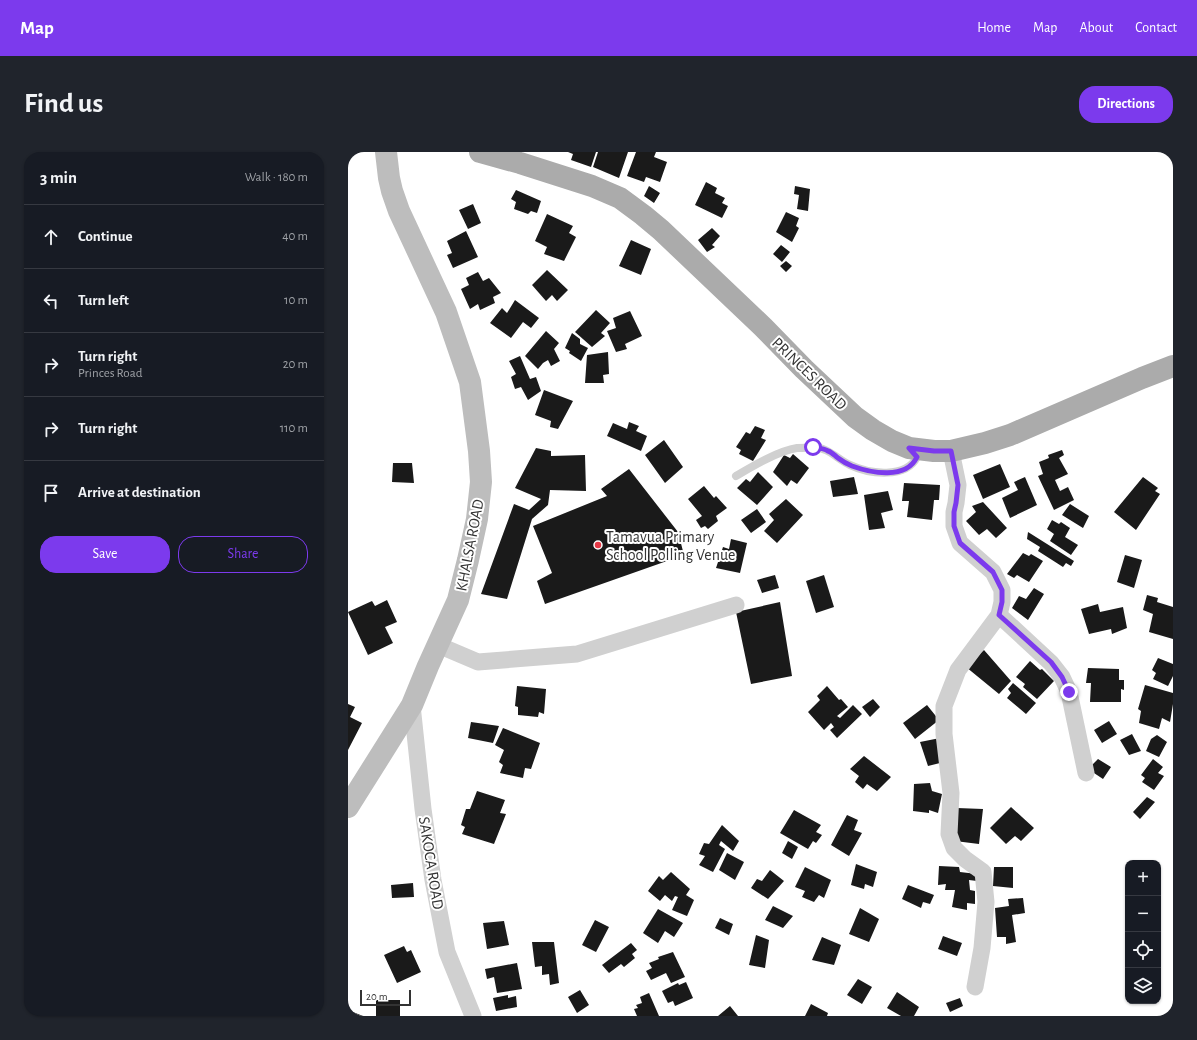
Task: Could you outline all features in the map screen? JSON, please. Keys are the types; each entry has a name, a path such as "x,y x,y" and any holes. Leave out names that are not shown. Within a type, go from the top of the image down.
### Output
{"main road":[{"name":"KHALSA ROAD","path":"348,806 412,705 458,600 477,519 480,482 479,444 470,382 446,312 399,211 389,178 386,152"},
{"name":"PRINCES ROAD","path":"480,152 592,186 620,198 661,230 763,327 804,369 856,417 873,430 892,441 909,448 934,451 951,451 1010,435 1173,366"}],"street":[{"path":"951,451 958,485 954,512 954,526 960,543 993,572 1002,590 1002,602 999,615 958,670 944,706 944,734 951,793 949,834 954,848 965,859 983,872 986,902 982,948 975,987"},
{"path":"438,645 478,662 577,654 736,605"},
{"path":"999,615 1051,662 1062,677 1069,692 1086,773"},
{"name":"SAKOCA ROAD","path":"412,705 433,880 447,952 473,1016"}],"lane":[{"path":"736,476 753,466 784,452 798,448 813,447 828,450 844,462 863,470 883,472 901,471 911,466 917,457 909,448"}],"building":[{"path":"568,152 596,152 591,167 571,160 573,154"},
{"path":"598,152 628,152 619,178 593,167"},
{"path":"636,152 656,152 654,157 667,162 660,182 646,177 644,182 627,176"},
{"path":"706,182 717,188 715,193 725,198 722,203 728,206 722,218 695,205"},
{"path":"649,186 660,193 654,203 644,196"},
{"path":"795,186 810,189 808,211 797,209 799,195 794,194"},
{"path":"516,190 541,201 537,213 531,211 528,214 514,209 516,202 511,199"},
{"path":"473,204 481,223 468,229 459,210"},
{"path":"786,212 799,218 796,226 799,228 792,242 776,232"},
{"path":"547,214 573,226 569,233 576,237 564,261 544,254 547,247 535,241"},
{"path":"712,228 720,236 712,245 715,247 707,252 698,240"},
{"path":"466,231 478,257 453,268 447,255 452,253 447,241"},
{"path":"631,240 651,249 641,275 619,266"},
{"path":"781,245 790,252 782,262 773,254"},
{"path":"786,261 792,266 786,272 780,266"},
{"path":"547,270 568,290 557,301 552,295 546,301 532,285"},
{"path":"478,272 483,281 489,278 501,293 493,297 495,303 480,310 478,304 470,309 461,289 469,285 466,278"},
{"path":"515,300 539,318 531,328 523,322 511,338 490,323 502,308 507,313"},
{"path":"596,310 610,323 601,333 605,336 592,347 575,332"},
{"path":"630,311 642,336 625,344 627,349 616,352 607,331 616,328 613,318"},
{"path":"546,331 559,343 554,349 560,361 551,366 548,360 538,369 525,356"},
{"path":"572,333 580,339 580,344 588,348 581,361 569,353 570,351 565,348"},
{"path":"608,352 609,374 603,375 604,383 585,383 587,355"},
{"path":"520,356 530,379 536,377 541,391 528,400 521,387 515,389 511,377 516,374 509,361"},
{"path":"544,390 573,401 558,429 550,427 551,421 535,415"},
{"path":"629,422 639,426 636,431 647,436 641,451 607,436 613,423 627,429"},
{"path":"755,426 765,430 761,438 766,440 753,461 739,454 741,450 736,447 746,432 750,434"},
{"path":"664,440 683,467 665,483 645,455"},
{"path":"536,448 551,451 551,456 585,455 586,491 550,490 548,505 532,519 507,599 481,594 514,504 529,510 541,499 515,488"},
{"path":"1062,450 1064,455 1059,458 1068,474 1055,480 1060,491 1068,487 1074,500 1054,510 1038,476 1043,474 1039,462 1049,458 1048,455"},
{"path":"793,454 809,468 797,484 791,480 787,486 773,472 784,455 790,458"},
{"path":"393,463 412,463 414,483 392,482"},
{"path":"1000,464 1010,487 983,499 973,475"},
{"path":"629,469 678,532 684,555 545,604 537,581 552,573 533,526 607,496 601,489"},
{"path":"758,472 773,487 757,505 737,488 746,479 750,482"},
{"path":"854,477 858,494 833,497 830,481"},
{"path":"1025,477 1037,505 1010,518 1002,498 1018,490 1014,482"},
{"path":"1143,477 1158,488 1155,491 1160,494 1136,530 1114,512"},
{"path":"904,483 940,485 939,500 934,500 932,520 907,517 909,501 902,501"},
{"path":"704,486 714,498 716,496 727,508 716,516 718,521 708,529 705,526 701,528 696,520 702,516 688,499"},
{"path":"888,491 893,510 881,513 885,528 869,530 864,495"},
{"path":"786,499 803,515 777,543 764,531 774,520 769,514"},
{"path":"983,502 1007,528 996,538 987,529 979,535 966,521 976,512 972,506"},
{"path":"1070,504 1089,516 1083,528 1062,515"},
{"path":"757,509 766,522 751,533 741,520"},
{"path":"1052,520 1059,524 1061,522 1070,528 1065,537 1078,545 1071,555 1050,541 1054,534 1047,529"},
{"path":"1028,532 1074,561 1071,566 1066,563 1063,567 1038,551 1040,547 1027,539"},
{"path":"731,539 747,543 740,573 716,568 723,547 729,549"},
{"path":"1023,553 1029,556 1031,554 1043,561 1029,582 1017,575 1014,578 1007,574"},
{"path":"1125,555 1142,560 1134,588 1117,582"},
{"path":"775,575 779,588 762,593 757,580"},
{"path":"824,575 834,607 816,613 806,581"},
{"path":"1034,588 1044,594 1028,620 1012,608 1019,596 1026,599"},
{"path":"1147,595 1158,598 1157,602 1173,607 1173,639 1149,632 1153,614 1143,610"},
{"path":"387,600 397,622 385,627 393,643 368,655 348,612 372,601 375,606"},
{"path":"780,602 792,676 751,684 736,612"},
{"path":"1098,604 1100,612 1123,607 1127,628 1112,634 1111,629 1089,634 1081,609"},
{"path":"984,650 1011,681 999,694 966,667"},
{"path":"1158,658 1173,664 1173,676 1168,686 1153,679 1156,673 1152,670"},
{"path":"1030,661 1040,670 1042,669 1054,681 1037,699 1023,687 1025,684 1016,677"},
{"path":"1088,668 1119,669 1119,680 1124,680 1124,690 1121,689 1121,702 1090,702 1091,683 1086,683"},
{"path":"1013,683 1036,703 1026,714 1007,698 1011,693 1008,689"},
{"path":"1145,685 1173,693 1170,722 1162,718 1159,729 1139,723 1141,711 1138,709"},
{"path":"517,686 546,689 544,714 539,712 538,717 518,715 518,707 515,706"},
{"path":"827,686 839,700 841,699 848,707 837,716 840,718 853,705 862,714 837,738 830,730 834,727 831,723 824,730 808,712 820,700 817,696"},
{"path":"873,699 880,707 870,717 862,707"},
{"path":"348,704 355,707 350,717 362,723 348,750"},
{"path":"927,705 939,720 915,739 903,723"},
{"path":"1109,721 1117,734 1102,743 1094,730"},
{"path":"471,722 499,726 493,743 468,738"},
{"path":"503,728 540,743 531,769 525,768 523,778 500,773 503,765 499,762 504,750 495,745"},
{"path":"1132,734 1141,751 1129,755 1120,740"},
{"path":"1157,735 1167,742 1159,757 1146,751 1151,739"},
{"path":"940,738 944,762 928,766 920,742"},
{"path":"864,756 891,777 877,791 867,784 863,789 855,782 859,776 850,769"},
{"path":"1098,759 1111,767 1103,779 1088,769"},
{"path":"1153,759 1163,767 1158,773 1164,776 1154,790 1142,782 1145,778 1141,775"},
{"path":"930,783 932,791 942,794 938,813 929,810 929,813 913,811 914,784"},
{"path":"477,791 505,800 500,813 506,814 494,844 462,834 465,827 461,825 466,809 470,809"},
{"path":"1147,797 1155,802 1140,819 1133,812"},
{"path":"1011,807 1034,828 1021,841 1015,836 1006,844 990,828"},
{"path":"957,808 983,809 979,844 955,841"},
{"path":"794,810 821,825 816,832 822,835 816,843 813,841 808,849 780,833"},
{"path":"847,815 858,820 854,830 862,833 849,856 831,845"},
{"path":"722,825 739,841 733,851 721,841 719,845 725,849 713,872 699,865 705,856 699,854 704,843 709,844"},
{"path":"788,841 798,847 792,859 782,853"},
{"path":"727,853 744,862 735,880 719,870"},
{"path":"856,864 877,872 873,887 865,884 864,889 851,885"},
{"path":"939,866 959,867 960,872 977,874 977,881 969,880 970,890 975,891 975,904 967,903 967,910 952,907 955,890 945,890 946,884 938,885"},
{"path":"805,867 831,880 824,898 819,895 814,902 802,897 805,891 795,887"},
{"path":"994,867 1013,867 1013,888 993,886"},
{"path":"770,870 784,881 768,899 751,888 757,879 762,881"},
{"path":"671,872 690,889 686,895 694,900 687,916 672,910 678,897 675,896 672,901 665,895 660,901 648,891 659,876 663,880"},
{"path":"413,883 414,897 392,898 391,885"},
{"path":"908,885 934,895 930,904 923,902 921,908 902,899"},
{"path":"1023,898 1025,913 1012,915 1016,942 1006,944 1006,937 997,937 995,908 1009,906 1008,899"},
{"path":"773,906 793,916 783,928 765,920"},
{"path":"860,908 879,919 869,942 849,934"},
{"path":"658,909 683,923 674,937 665,931 658,943 643,933"},
{"path":"720,918 733,924 729,935 715,928"},
{"path":"595,920 609,927 596,952 582,945"},
{"path":"504,921 509,945 487,949 483,923"},
{"path":"756,935 769,940 765,968 749,965"},
{"path":"943,936 962,943 957,956 938,949"},
{"path":"822,937 841,945 834,965 812,960"},
{"path":"532,942 554,942 559,983 550,985 549,974 542,975 542,966 535,967"},
{"path":"631,943 637,950 632,954 635,958 624,967 621,964 609,973 602,965"},
{"path":"404,946 407,952 411,950 421,972 397,983 384,955"},
{"path":"673,952 685,977 671,983 666,973 651,980 646,971 652,968 649,963 659,959 658,957"},
{"path":"517,963 522,989 497,993 494,977 487,979 485,969"},
{"path":"858,979 872,987 862,1004 847,995"},
{"path":"686,982 693,998 675,1006 673,1001 668,1003 662,991 678,983 679,985"},
{"path":"580,990 589,1005 577,1013 568,997"},
{"path":"897,992 919,1007 914,1016 901,1016 887,1008"},
{"path":"649,993 659,1016 637,1016 634,1009 638,1008 636,1005 642,1003 640,997"},
{"path":"508,995 508,998 516,996 517,1007 496,1011 493,998"},
{"path":"960,998 963,1006 950,1012 946,1003"},
{"path":"376,1000 400,1000 400,1016 376,1016"},
{"path":"811,1004 828,1013 827,1016 805,1016"},
{"path":"730,1006 738,1016 718,1016"},
{"path":"348,1010 363,1016 348,1016"}],"place":[{"name":"Tamavua Primary School Polling Venue","path":"598,545"}],"route":[{"path":"813,447 828,450 839,459 850,465 863,470 877,472 901,471 911,466 917,457 909,448 934,451 951,451 958,485 954,512 954,526 960,543 993,572 1002,590 1002,602 999,615 1051,662 1062,677 1069,692"}]}
